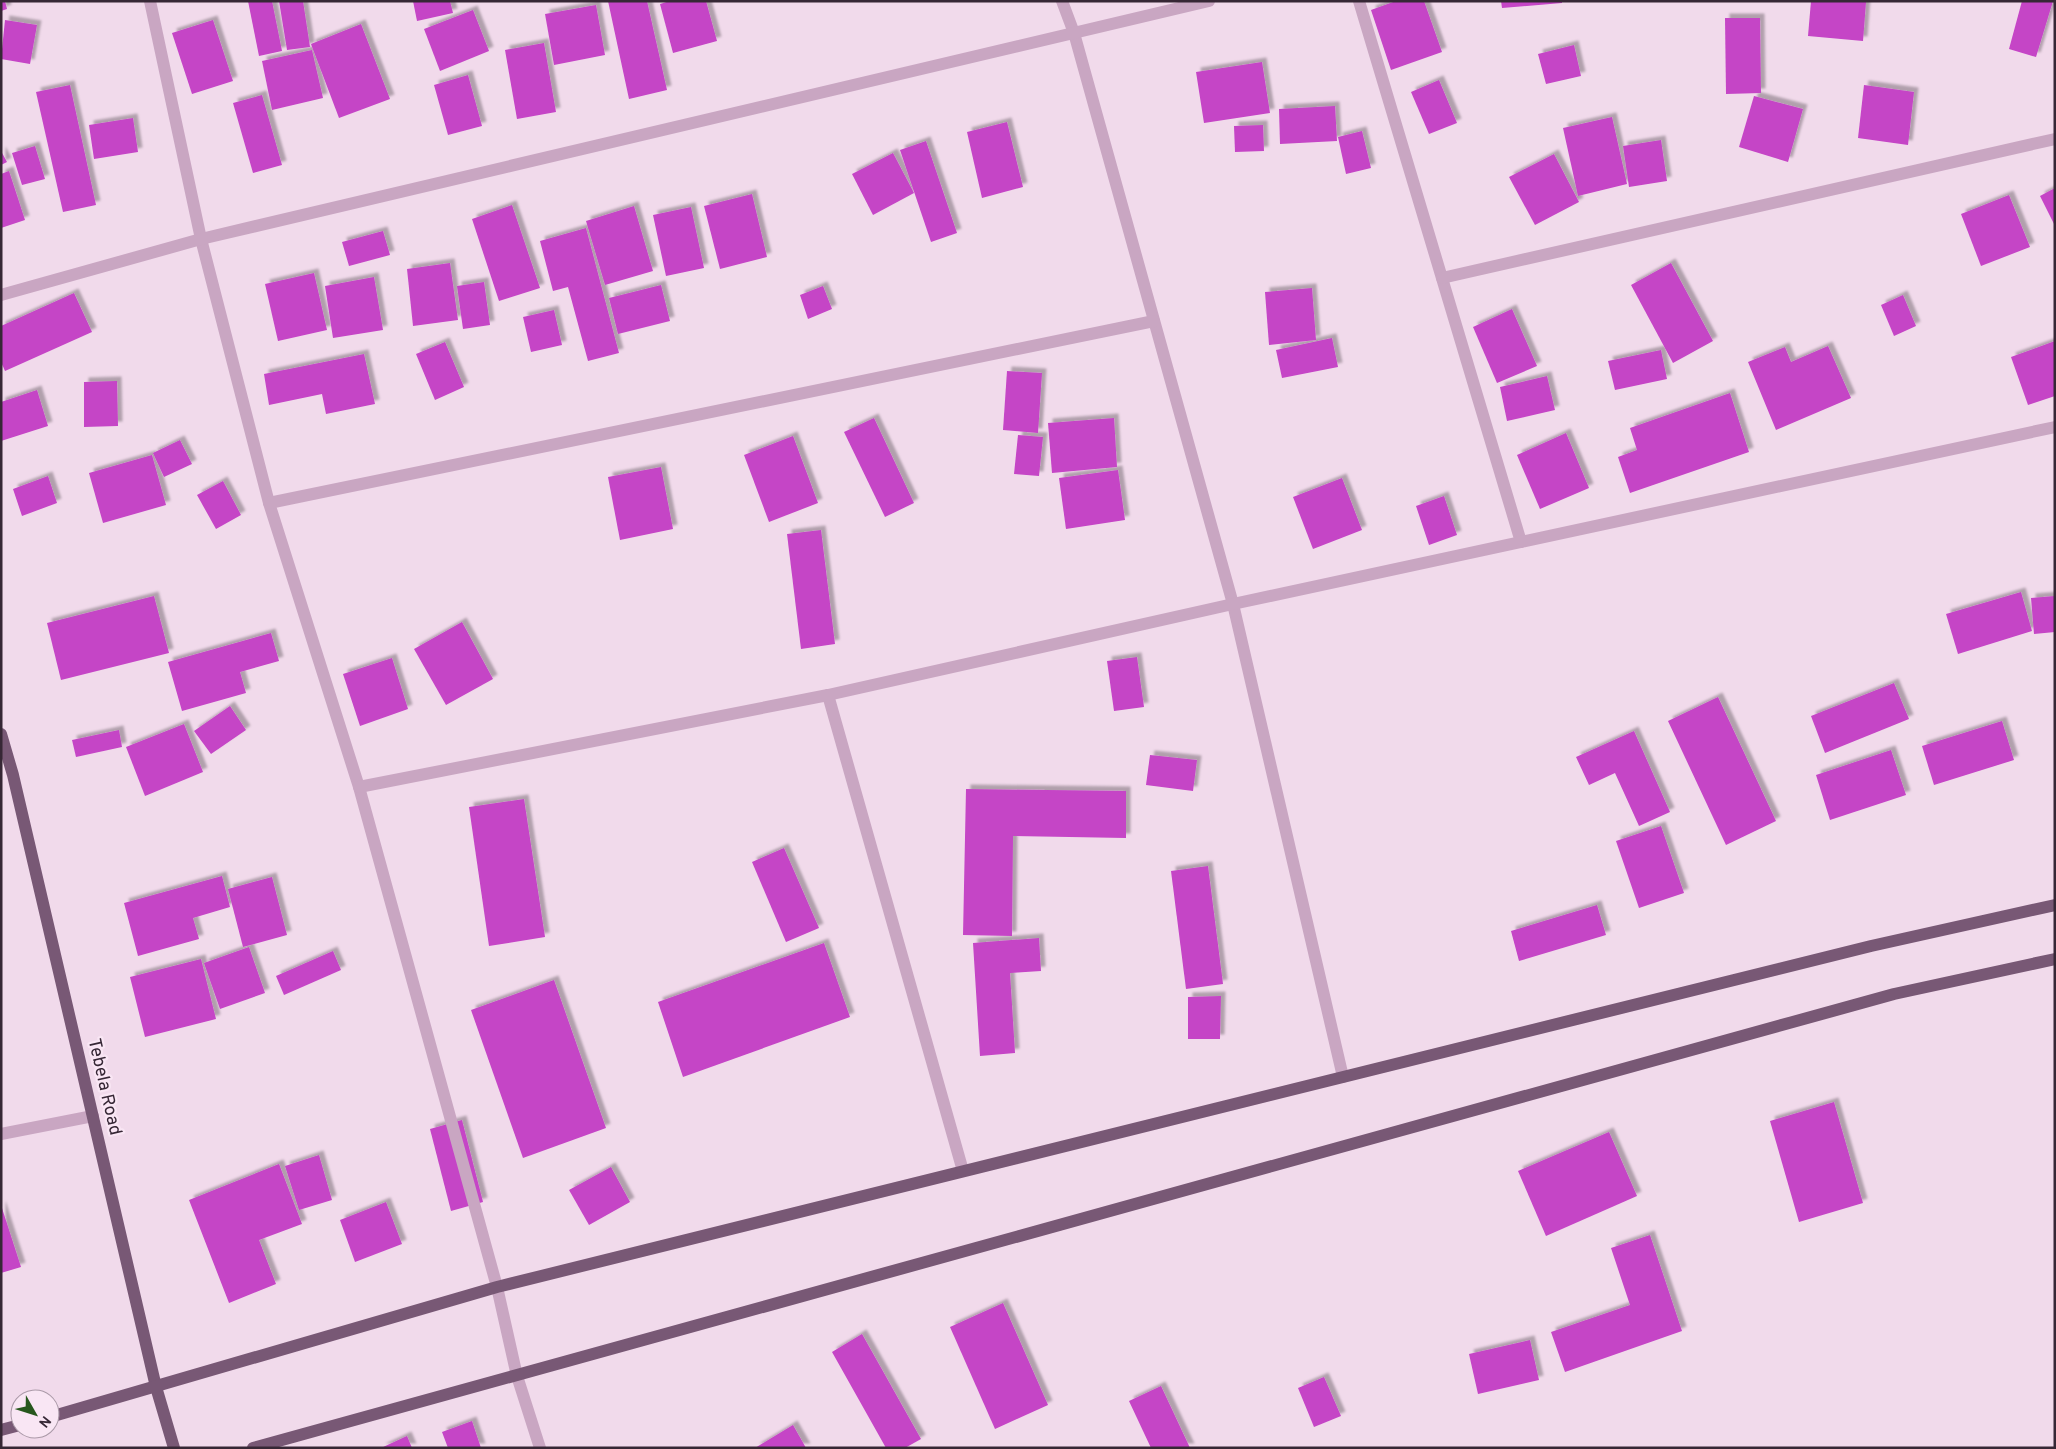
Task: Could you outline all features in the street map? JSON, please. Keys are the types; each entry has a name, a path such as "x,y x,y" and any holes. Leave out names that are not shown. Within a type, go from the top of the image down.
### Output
{"main road":[{"name":"Tebela Road","path":"1,734 13,775 156,1387 174,1448"},
{"path":"60,1413 497,1287 1871,946 2055,905"},
{"path":"253,1448 1894,994 2055,959"}],"street":[{"path":"150,1 200,239 269,503 359,787 497,1287 517,1376 540,1448"},
{"path":"1062,1 1074,33 1233,604 1343,1077"},
{"path":"1,295 200,239 1209,1"},
{"path":"1359,1 1521,542"},
{"path":"1442,278 2055,139"},
{"path":"269,503 1154,321"},
{"path":"359,787 828,695 1233,604 2055,427"},
{"path":"828,695 963,1171"},
{"path":"1,1134 93,1116"}],"building":[{"path":"1,1 5,1 7,9 1,11"},
{"path":"248,1 272,1 282,51 259,56"},
{"path":"279,1 303,1 310,47 287,50"},
{"path":"413,1 450,1 453,13 417,21"},
{"path":"608,1 647,1 667,90 629,99"},
{"path":"670,1 706,1 717,41 673,53 660,4"},
{"path":"1396,1 1424,1 1442,52 1391,70 1371,10"},
{"path":"1501,1 1562,1 1562,3 1502,8"},
{"path":"1811,1 1866,2 1863,41 1808,36"},
{"path":"2022,1 2053,1 2036,57 2009,49"},
{"path":"596,5 605,55 554,65 545,14"},
{"path":"473,10 489,51 440,71 424,29"},
{"path":"1725,18 1760,18 1761,93 1726,94"},
{"path":"5,20 37,25 30,64 1,59"},
{"path":"213,20 233,81 192,94 172,33"},
{"path":"361,24 390,99 339,118 311,44"},
{"path":"544,43 556,112 517,119 505,50"},
{"path":"1574,45 1581,76 1546,84 1538,54"},
{"path":"312,50 323,98 272,110 262,61"},
{"path":"1262,62 1270,113 1204,123 1196,72"},
{"path":"468,75 482,126 448,135 434,85"},
{"path":"1439,80 1457,123 1429,134 1411,92"},
{"path":"70,85 96,205 63,212 36,92"},
{"path":"1864,85 1914,92 1908,145 1858,138"},
{"path":"262,95 282,165 253,173 233,103"},
{"path":"1754,96 1803,109 1788,162 1739,147"},
{"path":"1335,106 1337,141 1280,144 1279,109"},
{"path":"1612,117 1627,184 1578,196 1563,128"},
{"path":"133,118 138,152 94,159 89,125"},
{"path":"1007,122 1023,187 982,198 967,132"},
{"path":"1263,125 1264,151 1235,152 1234,126"},
{"path":"1362,131 1371,168 1346,174 1338,137"},
{"path":"1661,140 1667,181 1629,187 1623,146"},
{"path":"926,141 957,233 931,242 900,150"},
{"path":"35,146 45,179 22,185 12,153"},
{"path":"1,151 7,162 1,165"},
{"path":"893,153 914,193 873,215 852,174"},
{"path":"1554,154 1579,202 1535,225 1509,177"},
{"path":"9,171 25,220 1,228 1,174"},
{"path":"2055,188 2055,226 2040,196"},
{"path":"752,194 767,257 720,269 704,206"},
{"path":"2009,195 2030,247 1981,266 1961,214"},
{"path":"512,205 540,288 499,301 472,219"},
{"path":"634,206 653,271 605,285 586,221"},
{"path":"691,207 704,268 666,276 653,215"},
{"path":"586,228 619,353 588,361 568,287 553,291 540,241"},
{"path":"383,231 390,255 349,266 342,242"},
{"path":"450,263 458,320 413,326 407,269"},
{"path":"1671,263 1713,341 1673,363 1631,285"},
{"path":"314,273 327,330 278,341 265,284"},
{"path":"374,277 383,330 333,338 325,286"},
{"path":"484,282 490,325 463,329 457,286"},
{"path":"661,285 670,321 618,334 609,298"},
{"path":"823,286 832,309 808,319 800,295"},
{"path":"1312,288 1316,340 1269,345 1265,292"},
{"path":"74,293 92,332 5,371 1,362 1,326"},
{"path":"1903,295 1916,326 1894,336 1881,305"},
{"path":"1512,309 1537,366 1497,383 1473,327"},
{"path":"554,310 562,345 531,352 523,317"},
{"path":"1332,338 1338,367 1282,378 1276,350"},
{"path":"2055,341 2055,396 2028,405 2011,357"},
{"path":"445,342 464,387 435,400 416,354"},
{"path":"1828,346 1851,398 1776,430 1748,362 1785,347 1791,362"},
{"path":"1661,350 1667,379 1615,390 1608,361"},
{"path":"364,354 375,404 326,414 322,394 269,405 264,374"},
{"path":"1007,371 1042,373 1038,433 1003,430"},
{"path":"1547,376 1555,410 1507,421 1500,387"},
{"path":"117,381 118,426 84,427 84,382"},
{"path":"37,390 48,426 1,441 1,402"},
{"path":"1730,393 1749,452 1630,493 1618,457 1637,450 1630,428"},
{"path":"874,418 914,503 885,517 844,432"},
{"path":"1114,418 1117,467 1052,473 1048,423"},
{"path":"1566,433 1589,488 1540,509 1517,455"},
{"path":"1018,435 1043,437 1039,476 1014,474"},
{"path":"793,436 818,503 769,522 744,455"},
{"path":"180,440 192,464 164,477 153,453"},
{"path":"152,455 166,505 103,523 89,473"},
{"path":"661,467 673,529 620,540 608,477"},
{"path":"1118,470 1125,520 1066,529 1059,478"},
{"path":"48,476 57,503 22,516 13,489"},
{"path":"1342,478 1362,530 1313,549 1293,497"},
{"path":"223,481 241,515 216,529 197,495"},
{"path":"1444,496 1457,535 1429,545 1416,506"},
{"path":"821,530 835,644 801,649 787,534"},
{"path":"2021,592 2032,631 1958,654 1946,614"},
{"path":"154,596 169,653 61,680 47,623"},
{"path":"2055,596 2055,632 2034,634 2031,598"},
{"path":"462,622 493,679 446,705 414,649"},
{"path":"271,633 279,661 240,672 246,693 182,711 168,662"},
{"path":"1137,657 1144,707 1114,711 1107,661"},
{"path":"392,658 408,709 360,726 343,674"},
{"path":"1894,683 1909,719 1825,753 1811,716"},
{"path":"1718,697 1776,821 1726,845 1668,721"},
{"path":"230,706 246,730 211,754 194,731"},
{"path":"2002,721 2014,760 1934,785 1922,746"},
{"path":"184,724 203,772 145,796 126,747"},
{"path":"119,730 122,747 76,757 72,740"},
{"path":"1634,731 1670,812 1639,826 1615,773 1589,785 1576,757"},
{"path":"1891,750 1906,795 1830,820 1816,775"},
{"path":"1150,755 1197,760 1193,791 1146,785"},
{"path":"966,789 1126,791 1126,838 1013,836 1012,936 963,935"},
{"path":"524,799 545,937 489,946 469,807"},
{"path":"1661,826 1684,893 1639,908 1616,841"},
{"path":"784,848 819,928 786,942 752,862"},
{"path":"1208,866 1223,984 1186,989 1171,871"},
{"path":"222,876 230,907 193,918 199,939 138,956 124,903"},
{"path":"272,877 287,935 243,947 228,889"},
{"path":"1597,905 1606,935 1519,961 1511,931"},
{"path":"1039,938 1041,971 1010,973 1015,1053 980,1056 973,943"},
{"path":"824,943 850,1017 683,1077 658,1002"},
{"path":"249,947 265,993 220,1009 204,963"},
{"path":"333,951 341,970 284,995 276,976"},
{"path":"201,959 216,1019 145,1037 130,977"},
{"path":"554,980 606,1128 523,1158 471,1010"},
{"path":"1221,996 1220,1039 1188,1039 1188,997"},
{"path":"1834,1102 1863,1203 1799,1222 1770,1121"},
{"path":"462,1120 483,1202 451,1211 430,1129"},
{"path":"1609,1132 1637,1196 1546,1236 1518,1171"},
{"path":"319,1155 332,1200 299,1210 285,1166"},
{"path":"279,1164 302,1224 259,1240 276,1284 229,1303 189,1200"},
{"path":"611,1167 630,1202 589,1225 569,1190"},
{"path":"386,1202 402,1244 355,1262 340,1220"},
{"path":"1,1205 21,1267 1,1273"},
{"path":"1650,1235 1682,1331 1565,1372 1551,1332 1630,1305 1611,1248"},
{"path":"1003,1303 1048,1405 995,1429 950,1327"},
{"path":"862,1334 921,1439 905,1448 886,1448 832,1352"},
{"path":"1530,1340 1539,1380 1478,1394 1469,1354"},
{"path":"1324,1377 1341,1416 1314,1427 1298,1388"},
{"path":"1161,1386 1190,1448 1151,1448 1129,1401"},
{"path":"472,1421 481,1448 448,1448 442,1432"},
{"path":"793,1425 806,1448 755,1448"},
{"path":"407,1436 412,1448 381,1448"}]}
